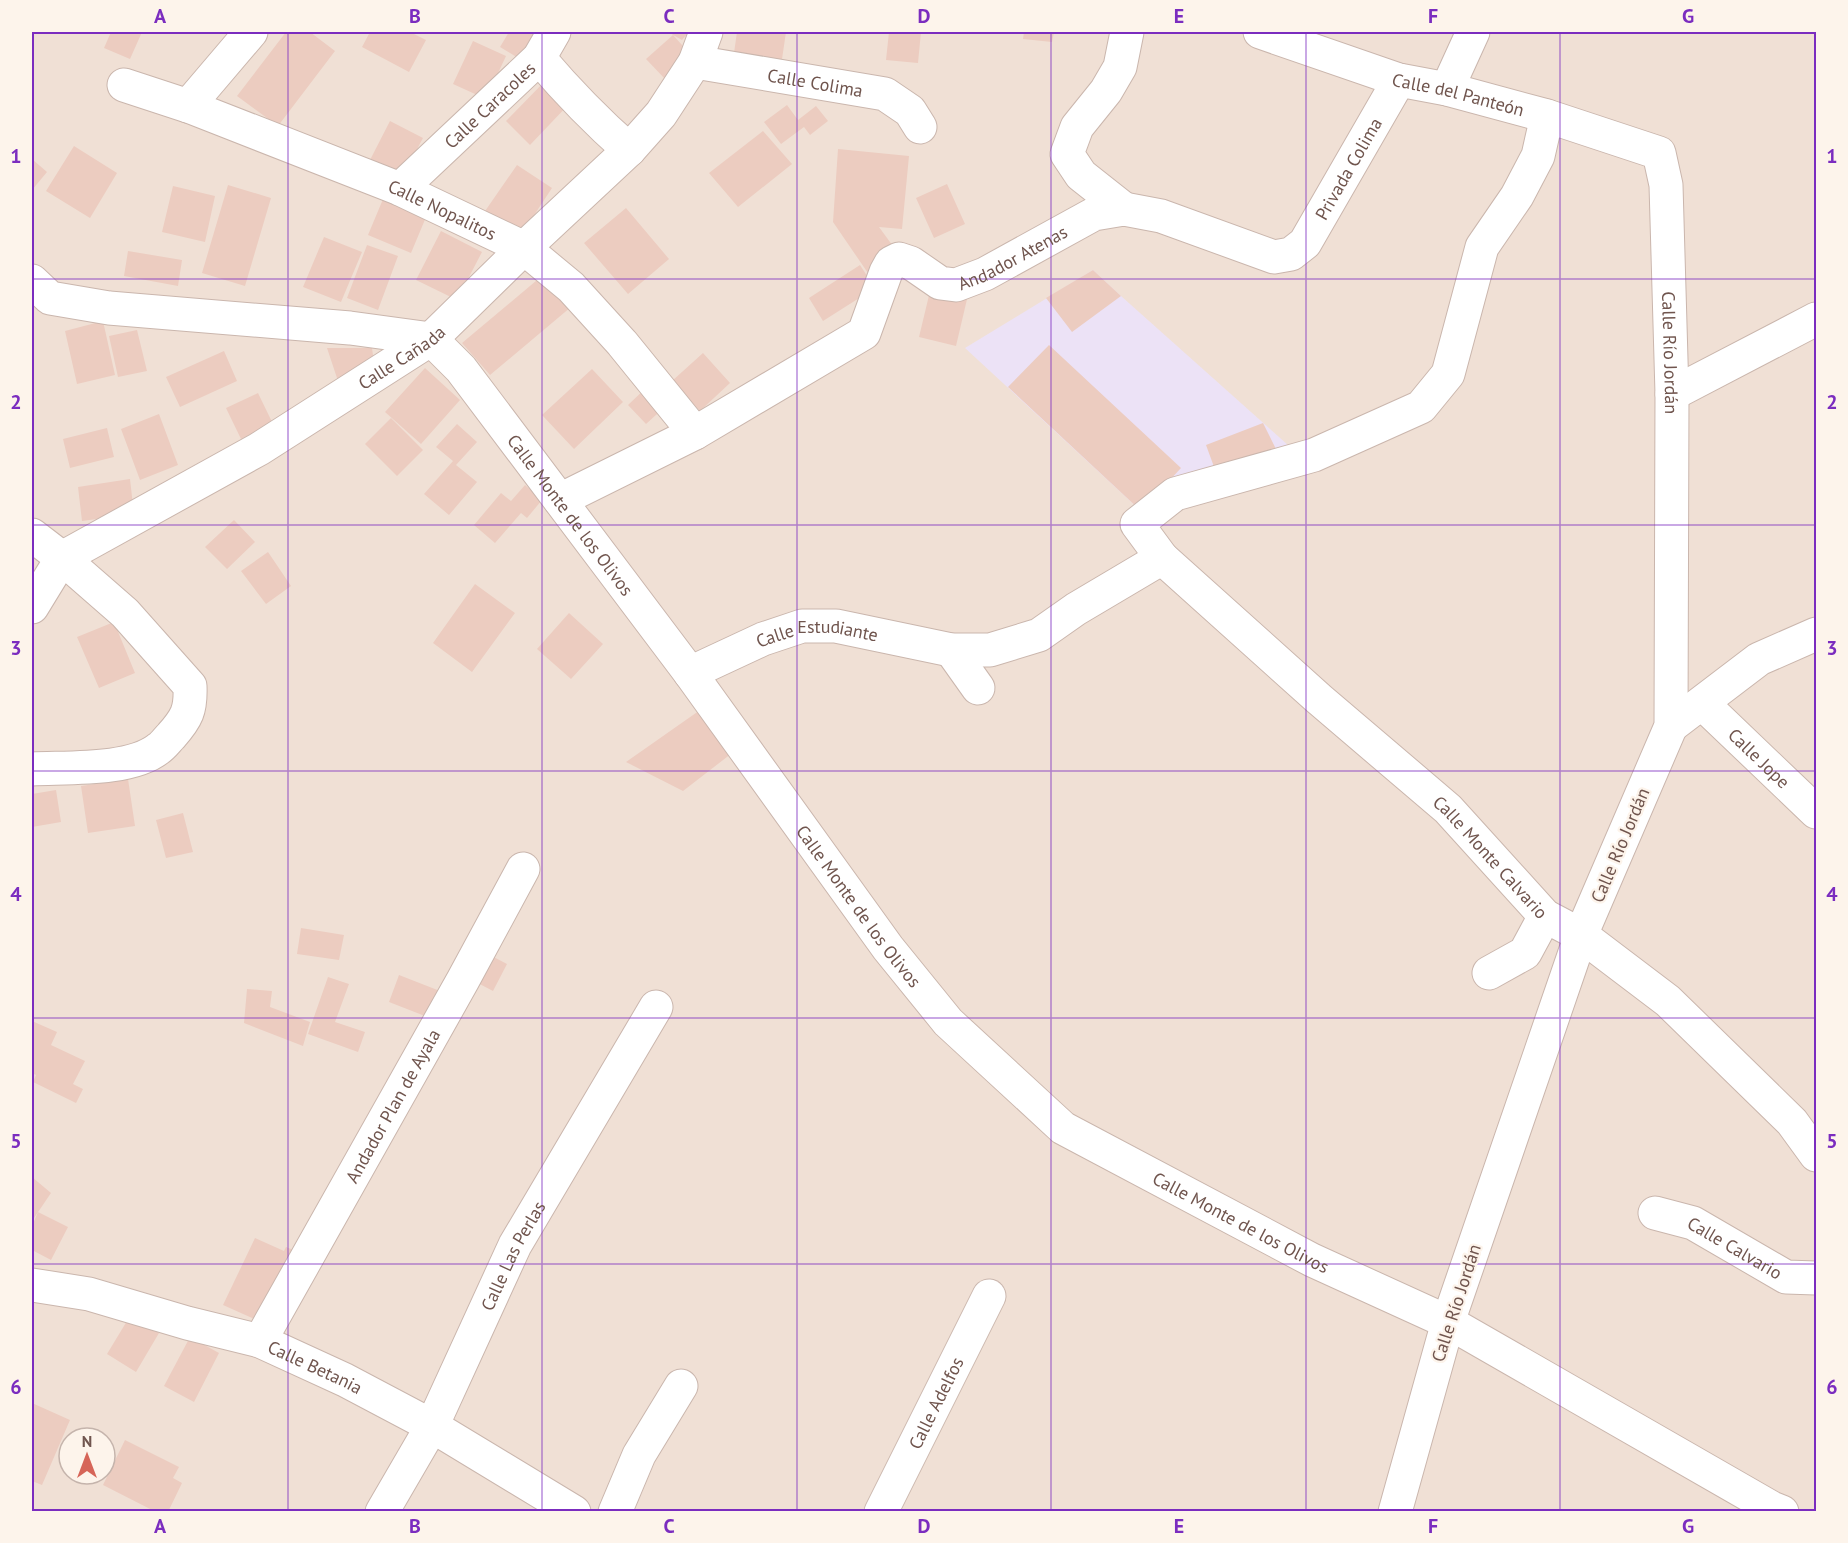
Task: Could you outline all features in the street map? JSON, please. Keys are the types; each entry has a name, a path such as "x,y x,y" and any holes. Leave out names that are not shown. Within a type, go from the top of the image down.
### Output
{"street":[{"path":"188,106 251,32"},
{"name":"Calle Cañada","path":"32,607 62,558 259,449 431,339 629,150 661,114 695,62 706,32"},
{"path":"1124,209 1081,175 1067,154 1077,127 1106,91 1120,67 1127,32"},
{"name":"Calle del Panteón","path":"1260,32 1399,80 1447,89 1547,116 1659,153"},
{"path":"1447,89 1473,32"},
{"name":"Calle Caracoles","path":"400,189 546,45 567,91 629,150"},
{"name":"Calle Colima","path":"695,62 885,94 910,111 920,127"},
{"name":"Privada Colima","path":"1124,209 1161,216 1274,257 1292,254 1305,243 1399,80"},
{"name":"Calle Nopalitos","path":"124,85 188,106 400,189 524,248 571,287 622,343 695,433"},
{"name":"Calle Monte Calvario","path":"1547,116 1538,156 1516,196 1482,247 1448,374 1421,407 1314,455 1175,494 1137,524 1162,558 1319,699 1448,809 1545,916 1581,935 1668,1001 1792,1122 1816,1155"},
{"name":"Calle Río Jordán","path":"1395,1512 1448,1322 1581,935 1671,726 1672,394 1666,185 1659,153"},
{"name":"Andador Atenas","path":"560,500 695,433 864,333 891,263 899,259 911,263 940,283 956,285 985,274 1094,214 1124,209"},
{"path":"32,281 50,298 109,308 350,328 431,339"},
{"path":"1672,394 1816,319"},
{"name":"Calle Monte de los Olivos","path":"431,339 461,369 690,673 888,948 948,1022 1063,1128 1312,1260 1448,1322 1782,1512"},
{"path":"32,535 125,613 190,686 191,705 182,724 159,749 139,760 121,764 32,769"},
{"name":"Calle Estudiante","path":"690,673 763,639 802,626 836,626 951,650 990,650 1039,635 1076,609 1162,558"},
{"path":"1671,726 1703,704 1759,658 1816,634"},
{"path":"951,650 978,688"},
{"name":"Calle Jope","path":"1703,704 1816,812"},
{"name":"Andador Plan de Ayala","path":"260,1341 523,869"},
{"path":"1489,973 1525,953 1545,916"},
{"name":"Calle Las Perlas","path":"382,1512 432,1426 515,1245 656,1006"},
{"name":"Calle Calvario","path":"1655,1213 1694,1223 1786,1277 1816,1278"},
{"name":"Calle Betania","path":"32,1285 89,1294 187,1323 260,1341 345,1380 432,1426 574,1512"},
{"name":"Calle Adelfos","path":"883,1511 989,1296"},
{"path":"615,1512 639,1455 681,1386"}],"shaded area":[{"path":"32,32 1816,32 1816,1511 32,1511"},
{"path":"1093,270 1289,446 1141,511 965,348"}],"building":[{"path":"111,32 142,32 130,59 104,48"},
{"path":"286,32 310,32 335,51 278,126 237,96"},
{"path":"370,32 410,32 426,40 409,72 362,47"},
{"path":"509,32 536,32 523,61 500,47"},
{"path":"668,32 689,32 682,40"},
{"path":"737,32 786,32 781,66 733,60"},
{"path":"889,32 921,32 918,63 886,60"},
{"path":"1024,32 1054,32 1052,42 1023,39"},
{"path":"673,35 692,56 665,79 646,59"},
{"path":"473,41 506,56 486,99 453,84"},
{"path":"546,80 570,103 530,145 506,121"},
{"path":"787,105 798,120 816,106 828,121 810,135 804,127 781,144 764,122"},
{"path":"390,121 423,138 402,177 370,160"},
{"path":"763,131 792,164 738,207 709,173"},
{"path":"74,146 117,173 90,218 46,191"},
{"path":"838,149 909,156 902,229 879,227 898,253 870,276 833,222"},
{"path":"32,159 47,172 32,190"},
{"path":"517,165 552,188 519,238 483,214"},
{"path":"947,184 965,224 934,238 916,198"},
{"path":"228,185 271,198 245,286 202,273"},
{"path":"173,186 215,196 205,242 162,232"},
{"path":"386,192 429,210 411,253 368,235"},
{"path":"626,208 669,259 628,294 584,243"},
{"path":"441,231 482,252 457,300 416,280"},
{"path":"324,237 362,252 341,302 303,287"},
{"path":"367,245 398,256 378,310 347,298"},
{"path":"128,251 182,260 178,286 124,276"},
{"path":"860,265 875,288 823,321 809,298"},
{"path":"1093,270 1121,296 1072,332 1046,298"},
{"path":"543,275 571,307 490,375 462,343"},
{"path":"931,287 968,295 956,346 919,337"},
{"path":"103,321 115,375 77,384 65,331"},
{"path":"137,330 147,371 118,377 109,336"},
{"path":"1049,345 1181,468 1141,511 1008,387"},
{"path":"327,348 372,348 374,363 338,381"},
{"path":"224,351 237,381 180,407 166,377"},
{"path":"703,353 730,383 700,411 672,381"},
{"path":"425,368 460,400 421,444 385,412"},
{"path":"592,369 623,402 574,449 542,415"},
{"path":"649,385 667,405 646,424 628,405"},
{"path":"258,393 273,424 241,439 226,408"},
{"path":"159,414 178,465 140,480 121,429"},
{"path":"391,418 423,450 397,476 365,444"},
{"path":"1263,423 1277,451 1217,475 1206,445"},
{"path":"457,424 477,442 456,465 477,482 449,515 424,494 453,461 436,447"},
{"path":"107,428 114,457 70,468 63,439"},
{"path":"130,479 134,514 82,521 78,487"},
{"path":"525,485 542,500 527,518 521,513 495,543 474,525 501,493 511,501"},
{"path":"234,520 255,542 227,569 205,547"},
{"path":"268,552 291,586 266,604 241,571"},
{"path":"475,584 515,613 472,672 433,643"},
{"path":"569,613 603,644 571,679 537,649"},
{"path":"114,622 135,673 99,688 77,637"},
{"path":"703,708 736,750 683,791 626,762"},
{"path":"128,779 135,826 88,833 81,786"},
{"path":"56,790 61,822 32,827 32,794"},
{"path":"183,813 193,852 166,858 156,820"},
{"path":"301,928 344,935 339,960 297,954"},
{"path":"486,953 507,964 493,991 472,980"},
{"path":"399,975 440,991 430,1018 389,1002"},
{"path":"328,977 349,984 335,1022 365,1032 358,1052 308,1034"},
{"path":"247,989 272,991 270,1007 310,1022 303,1046 244,1023"},
{"path":"32,1021 57,1032 51,1045 85,1061 73,1084 83,1089 76,1103 33,1082 36,1075 32,1073"},
{"path":"32,1177 51,1193 32,1221"},
{"path":"38,1212 68,1227 51,1260 32,1250 32,1226"},
{"path":"255,1238 284,1251 286,1247 301,1253 263,1323 223,1305"},
{"path":"130,1316 159,1333 136,1372 107,1354"},
{"path":"190,1337 219,1353 194,1402 164,1386"},
{"path":"32,1403 70,1420 67,1426 57,1426 57,1450 42,1485 32,1481"},
{"path":"125,1440 179,1467 173,1478 182,1483 168,1512 156,1512 105,1486 117,1486 117,1456"}]}
